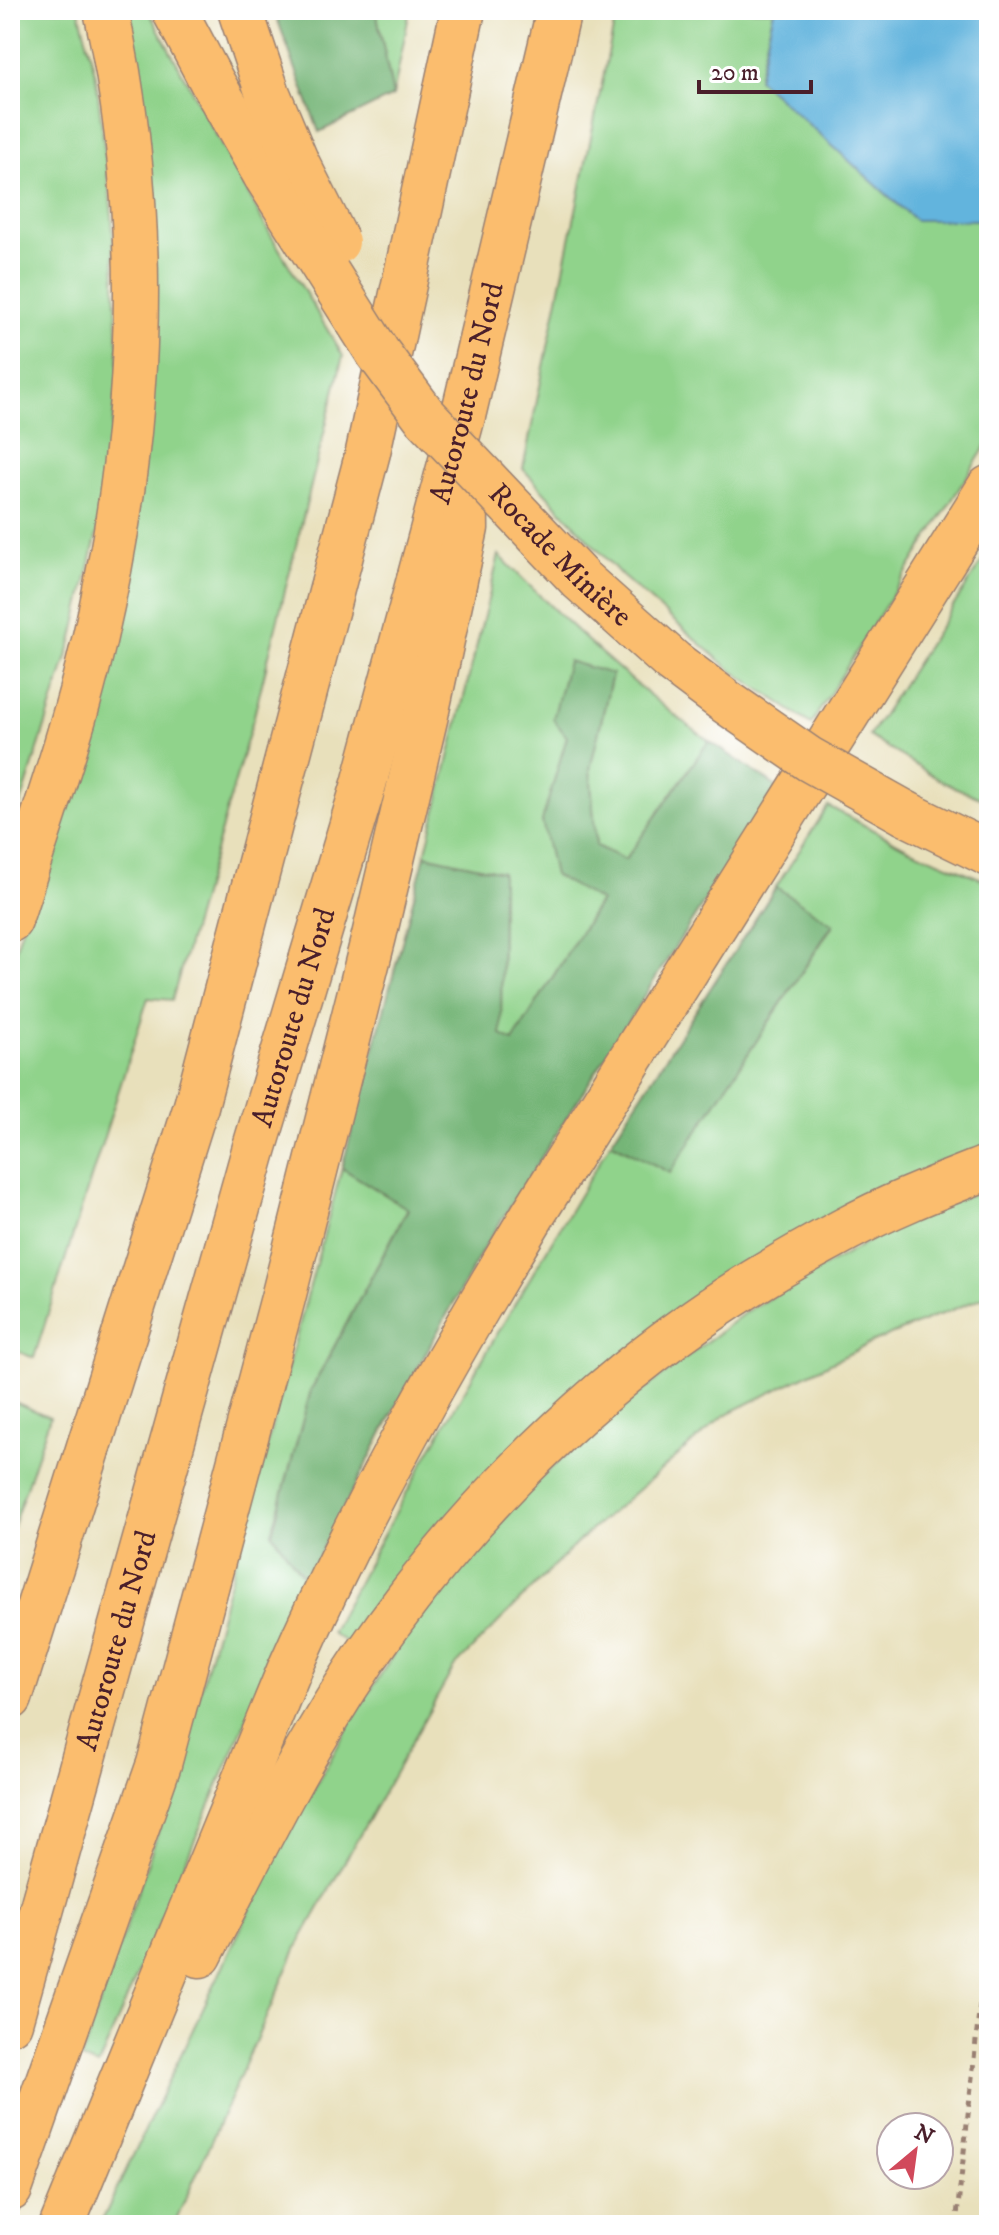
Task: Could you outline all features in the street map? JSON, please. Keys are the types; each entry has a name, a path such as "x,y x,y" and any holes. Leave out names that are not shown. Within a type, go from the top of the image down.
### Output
{"highway":[{"path":"10,920 71,728 94,641 120,513 135,373 137,299 131,158 117,59 106,10"},
{"name":"Rocade Minière","path":"174,10 211,80 281,168 378,353 424,415 533,532 624,619 673,662 715,693 809,759 907,814 989,854"},
{"path":"240,10 268,94 281,168"},
{"path":"13,1688 196,1106 368,452 463,10"},
{"name":"Autoroute du Nord","path":"10,2022 255,1147 364,784 463,416 559,10"},
{"path":"10,2189 159,1764 283,1298 374,936 466,528 463,416"},
{"path":"64,2225 288,1673 364,1511 465,1329 534,1213 989,488"},
{"path":"64,2225 262,1830 320,1728 395,1615 483,1508 581,1412 695,1321 747,1286 847,1228 989,1167"}],"path":[{"path":"956,2225 989,1921"}],"green space":[{"path":"10,10 79,10 96,77 112,215 119,369 103,507 73,638 10,838"},
{"path":"121,10 148,10 265,225 343,356 254,716 172,1000 148,998 34,1358 14,1350 10,1363 10,967 56,819 134,524"},
{"path":"274,10 376,10 393,96 319,132"},
{"path":"376,10 410,10 393,96"},
{"path":"617,10 774,10 758,79 978,220 989,200 989,441 811,724 730,669 622,576 523,469"},
{"path":"989,551 989,802 943,782 869,736"},
{"path":"499,555 600,652 709,741 625,860 596,846 590,769 612,675 567,737 542,822 600,900 513,1042 501,1035 502,872 425,855"},
{"path":"568,661 612,674 590,769 596,846 625,860 709,741 777,787 482,1251 306,1580 272,1533 311,1390 408,1209 342,1168 425,855 502,872 501,1035 513,1041 600,901 554,875 542,821 567,737 553,719"},
{"path":"828,806 905,847 989,882 989,1145 937,1163 764,1256 354,1647 331,1633 432,1447 611,1142 670,1172 833,925 776,887"},
{"path":"776,887 833,924 670,1173 611,1142"},
{"path":"342,1168 408,1208 311,1390 272,1533 306,1580 98,2066 81,2059 177,1776"},
{"path":"989,1187 989,1295 873,1342 725,1415 583,1537 454,1667 298,1945 174,2225 100,2225 271,1865 355,1715 410,1628 536,1481 628,1402 747,1311 906,1220"},
{"path":"10,1400 50,1417 10,1535"}],"water":[{"path":"774,10 989,10 989,200 978,220 915,220 758,79"}]}
